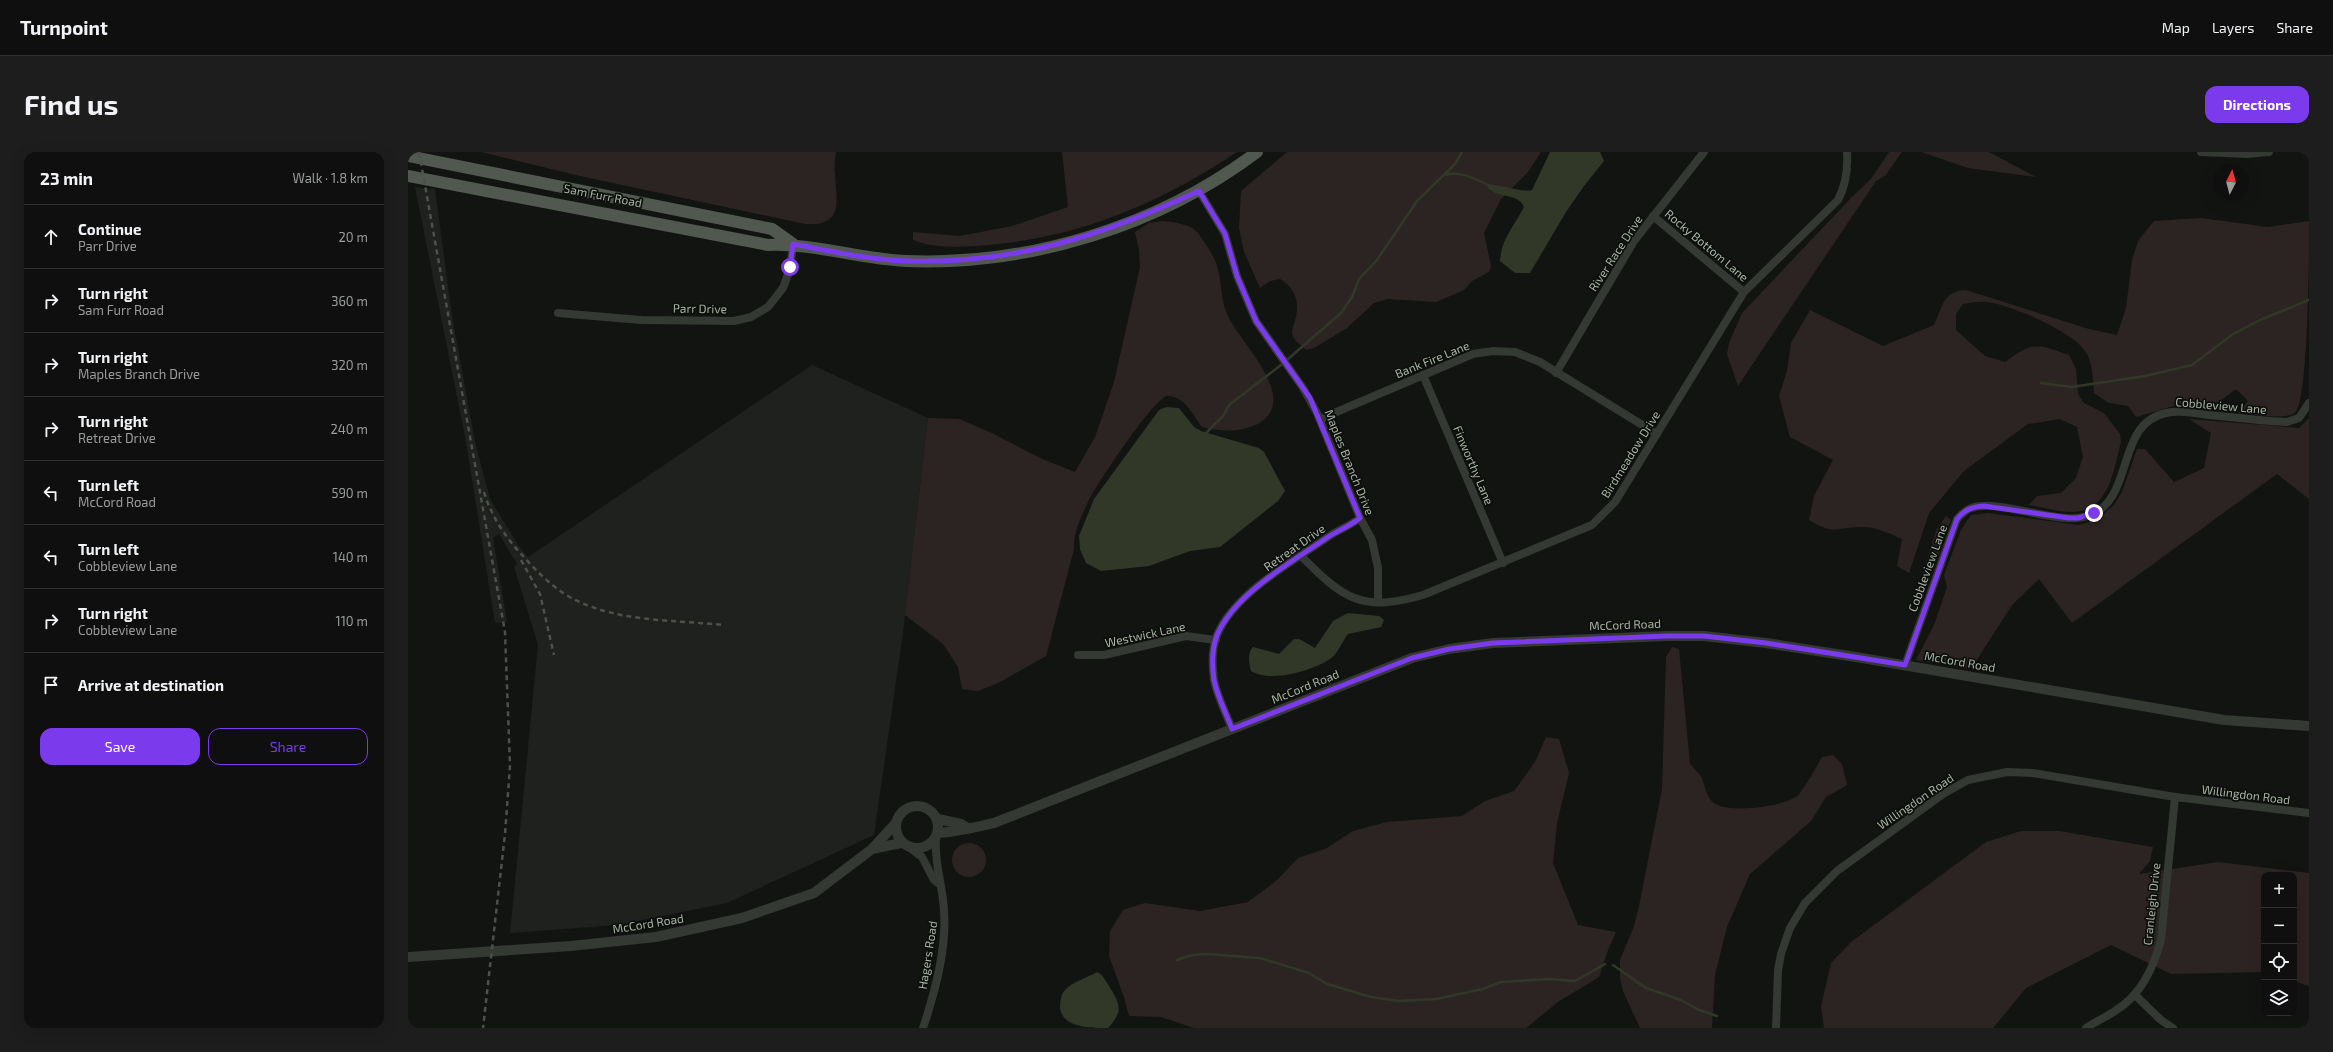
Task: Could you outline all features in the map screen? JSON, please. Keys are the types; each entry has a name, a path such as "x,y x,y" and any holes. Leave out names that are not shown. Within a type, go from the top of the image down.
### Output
{"main road":[{"name":"Sam Furr Road","path":"408,176 761,244 793,244 851,255 906,261 999,256 1061,244 1106,231 1199,191 1257,152"},
{"name":"Sam Furr Road","path":"408,156 772,229 793,244"}],"street":[{"name":"River Race Drive","path":"1556,373 1634,241 1704,152"},
{"name":"Birdmeadow Drive","path":"1301,556 1329,584 1348,597 1366,602 1401,602 1503,563 1592,525 1616,502 1744,292 1838,200 1844,189 1847,170 1847,152"},
{"path":"2201,152 2247,154 2269,152"},
{"name":"Maples Branch Drive","path":"1199,191 1225,234 1237,276 1256,321 1303,388 1320,419 1360,518 1372,540 1376,555 1378,602"},
{"name":"Rocky Bottom Lane","path":"1653,216 1744,292"},
{"name":"Parr Drive","path":"558,313 641,320 734,321 751,317 768,307 783,288 790,269 793,244"},
{"name":"Bank Fire Lane","path":"1320,419 1473,354 1493,351 1515,352 1540,362 1657,434"},
{"name":"Finworthy Lane","path":"1423,375 1503,563"},
{"name":"Cobbleview Lane","path":"1905,665 1957,519 1965,511 1976,506 1984,506 2069,518 2087,516 2101,509 2111,499 2133,441 2143,426 2156,416 2180,412 2287,422 2299,418 2309,404"},
{"name":"Retreat Drive","path":"1232,729 1214,681 1213,656 1216,640 1226,619 1240,602 1301,556 1360,518"},
{"name":"Westwick Lane","path":"1078,655 1104,655 1186,636 1216,640"},
{"name":"McCord Road","path":"872,849 905,845 921,849 937,836 994,823 1412,658 1449,649 1493,643 1667,636 1704,636 1766,643 1905,665 2224,720 2309,726"},
{"name":"Willingdon Road","path":"1776,1028 1778,970 1781,954 1790,928 1805,903 1837,872 1953,787 1982,776 2018,772 2174,797 2309,813"},
{"name":"Cranleigh Drive","path":"2086,1028 2116,1011 2135,995 2152,969 2161,940 2174,797"},
{"name":"McCord Road","path":"408,957 571,946 681,933 742,918 814,892 872,849 896,823 902,812 913,806 929,808 938,819 961,824 968,828"},
{"path":"937,836 938,819"},
{"path":"896,823 897,835 905,845"},
{"name":"Hagers Road","path":"923,1028 931,1003 941,950 945,917 939,884 940,877 935,857 937,836"},
{"name":"Hagers Road","path":"905,845 922,857 934,880 939,884"},
{"path":"2135,995 2161,1020 2172,1028"}],"shaded area":[{"path":"481,152 836,152 835,210 827,221 818,224 805,224 580,176"},
{"path":"1062,152 1237,152 1179,187 1149,202 1087,226 1022,241 988,245 950,247 931,245 913,240 913,232 960,236 1012,226 1068,207"},
{"path":"1287,152 1541,152 1528,172 1501,199 1484,233 1491,266 1489,272 1472,281 1464,290 1436,302 1388,299 1374,303 1347,328 1314,348 1306,350 1296,340 1292,333 1297,308 1297,302 1293,291 1280,279 1270,281 1260,288 1244,252 1239,228 1241,191"},
{"path":"1550,152 1600,152 1604,161 1566,212 1530,273 1515,273 1500,261 1501,253 1509,232 1524,207 1521,202 1516,199 1499,194 1489,189 1486,184 1528,191 1532,190"},
{"path":"1889,152 1902,152 1885,176 1876,181 1738,386 1727,354 1729,343 1742,313 1851,198 1871,179"},
{"path":"1921,152 1989,152 2036,177 1968,168"},
{"path":"415,187 435,189 452,316 475,442 490,499 518,545 528,557 812,365 928,418 903,633 874,835 727,903 617,925 510,933 538,645 514,567 517,564 499,534 493,538 507,622 495,623 466,442"},
{"path":"2201,218 2268,227 2309,221 2306,354 2300,402 2295,413 2276,416 2238,413 2248,401 2236,389 2210,409 2173,406 2136,417 2128,406 2109,403 2094,393 2089,358 2081,346 2070,337 2042,321 2011,308 1987,302 1963,304 1956,314 1956,330 1985,356 2005,362 2014,355 2035,346 2049,348 2069,355 2076,369 2078,394 2084,403 2104,413 2120,434 2121,442 2112,477 2108,488 2102,497 2095,505 2085,510 2072,512 2029,505 2037,496 2061,493 2076,478 2083,457 2077,427 2060,419 2028,424 1964,471 1929,513 1909,573 1897,566 1902,539 1881,530 1866,527 1834,530 1824,528 1809,520 1814,496 1833,460 1790,437 1779,396 1787,371 1791,343 1810,310 1883,346 1934,325 1942,306 1948,297 1958,291 1966,290 2089,329 2117,335 2126,308 2132,260 2138,241 2154,221"},
{"path":"1163,221 1181,224 1194,229 1210,251 1218,269 1223,302 1227,314 1233,326 1263,369 1270,384 1273,398 1271,411 1261,422 1254,426 1240,430 1224,431 1202,427 1188,407 1179,399 1167,396 1160,400 1139,426 1094,491 1078,524 1074,549 1046,656 998,683 978,691 962,689 958,667 943,644 905,615 928,418 959,419 992,433 1040,458 1075,472 1095,437 1114,382 1140,267 1139,250 1135,232 1149,223"},
{"path":"1166,407 1179,408 1194,427 1201,431 1259,448 1264,452 1285,491 1278,501 1220,547 1190,551 1149,566 1101,571 1086,563 1080,549 1079,536 1094,499 1159,410"},
{"path":"2309,418 2309,499 2277,474 2072,623 2039,579 2012,605 1971,669 1916,660 1934,625 1947,587 1944,575 1961,530 1971,515 1988,513 2079,525 2101,516 2114,505 2122,492 2137,449 2145,449 2174,482 2204,468 2211,433 2189,419 2299,428"},
{"path":"1946,516 1951,520 1931,577 1927,579 1922,576 1936,531"},
{"path":"1348,613 1379,616 1384,620 1381,627 1348,634 1333,657 1313,668 1280,676 1269,676 1251,671 1249,655 1253,647 1279,654 1294,639 1299,639 1315,648 1333,621"},
{"path":"1672,647 1679,649 1690,764 1702,778 1707,795 1711,801 1721,806 1732,808 1758,808 1793,799 1802,790 1822,757 1833,755 1842,764 1847,785 1826,797 1811,821 1750,874 1727,927 1715,975 1712,1028 1640,1028 1623,991 1620,978 1620,960 1634,926 1639,906 1662,789 1666,657"},
{"path":"1546,737 1559,739 1569,773 1557,823 1553,863 1578,925 1616,932 1599,977 1558,1002 1526,1028 1194,1028 1161,1017 1129,1016 1124,997 1109,956 1110,931 1123,910 1145,903 1200,911 1248,902 1276,881 1298,858 1325,849 1353,831 1387,822 1462,816 1485,801 1514,791 1535,762"},
{"path":"2021,831 2059,831 2153,847 2150,861 2139,874 2218,862 2309,873 2309,986 2297,982 2297,872 2261,872 2261,972 2171,974 2111,945 2026,988 1993,1028 1824,1028 1821,1006 1831,963 1851,942 1986,842"},
{"path":"966,843 972,843 976,844 983,850 986,860 985,867 979,874 972,877 966,877 962,876 955,870 952,863 952,857 953,853 959,846"},
{"path":"1097,972 1105,980 1113,992 1119,1007 1118,1012 1108,1028 1078,1026 1066,1020 1062,1015 1060,1008 1062,996 1068,987"}],"waterway":[{"path":"1288,359 1341,313 1352,297 1359,279 1377,260 1417,201 1455,164 1462,152"},
{"path":"1444,175 1460,174 1486,184"},
{"path":"2041,383 2072,387 2145,376 2192,365 2233,334 2260,320 2309,300"},
{"path":"1205,434 1223,416 1229,405 1281,365"},
{"path":"1177,960 1192,955 1206,954 1260,958 1309,973 1327,984 1371,997 1399,1001 1436,999 1483,989 1501,982 1550,979 1575,981 1605,964"},
{"path":"1613,965 1646,988 1681,1000 1699,1010 1717,1016"}],"railway":[{"path":"419,152 505,632 510,766 505,834 483,1028"},
{"path":"484,492 491,510 505,534 536,570 557,589 565,594 582,603 616,614 651,619 723,625"},
{"path":"521,560 540,594 554,655"}],"route":[{"path":"790,267 793,244 851,255 906,261 969,259 1032,251 1106,231 1199,191 1225,234 1237,276 1256,321 1310,398 1360,518 1353,524 1334,533 1268,579 1240,602 1226,619 1217,636 1213,656 1214,681 1232,729 1412,658 1449,649 1493,643 1667,636 1704,636 1766,643 1905,665 1916,632 1935,585 1957,519 1961,514 1976,506 2069,518 2078,518 2094,513"}]}
